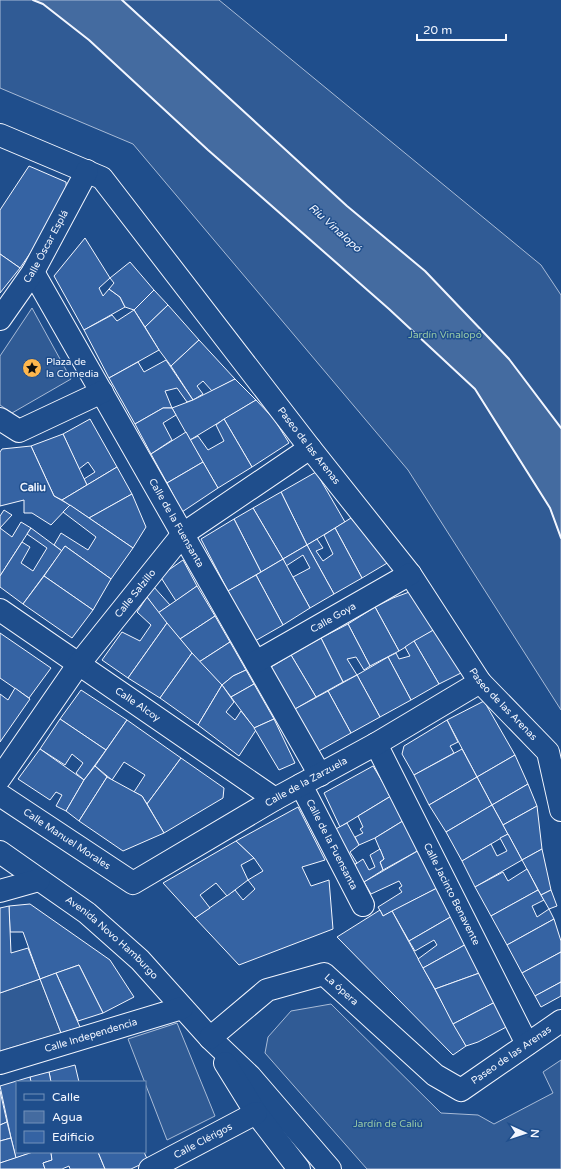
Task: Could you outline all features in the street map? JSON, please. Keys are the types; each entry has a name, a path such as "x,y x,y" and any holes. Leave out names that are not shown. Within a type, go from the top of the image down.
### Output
{"street":[{"name":"Paseo de las Arenas","path":"0,135 102,178 310,448 410,574 480,682 548,752 561,810"},
{"name":"Calle Óscar Esplá","path":"0,319 33,272 88,171"},
{"name":"Calle de la Fuensanta","path":"33,272 320,775"},
{"path":"0,419 19,430 102,392"},
{"name":"Calle Salzillo","path":"0,778 78,665 183,534 310,448"},
{"name":"Calle Goya","path":"256,662 410,574"},
{"name":"Calle Alcoy","path":"0,610 275,799"},
{"name":"Calle de la Zarzuela","path":"133,883 275,799 376,744 480,682"},
{"name":"Calle Jacinto Benavente","path":"376,744 527,1044"},
{"name":"Calle de la Fuensanta","path":"301,785 363,905"},
{"name":"Calle Manuel Morales","path":"0,795 133,883"},
{"name":"Avenida Novo Hamburgo","path":"0,852 87,913 140,960 210,1038 250,1076 330,1169"},
{"path":"0,891 39,880"},
{"name":"La ópera","path":"210,1038 267,990 324,974 435,1075 461,1090"},
{"name":"Calle Independencia","path":"0,1063 182,1008"},
{"name":"Paseo de las Arenas","path":"461,1090 561,1021"},
{"name":"Avenida Novo Hamburgo","path":"210,1038 256,1113 299,1169"},
{"name":"Calle Clérigos","path":"150,1169 256,1113"}],"shaded area":[{"name":"Jardín Vinalopó","path":"0,0 219,0 541,265 561,295 561,710 408,470 133,144 0,88"},
{"name":"Plaza de la Comedia","path":"32,308 71,379 12,413 0,405 0,356"},
{"path":"40,979 61,1033 0,1051 0,993"},
{"name":"Jardín de Caliú","path":"331,1004 441,1113 478,1115 494,1124 553,1093 543,1072 561,1060 561,1169 367,1169 265,1053 268,1037 291,1011"},
{"path":"177,1023 215,1116 167,1140 146,1086 146,1081 144,1081 128,1039"}],"water":[{"name":"Riu Vinalopó","path":"33,0 122,0 347,206 425,271 509,359 561,428 561,538 550,508 475,389 389,309 208,150 89,40 43,4"}],"building":[{"path":"29,166 66,182 67,200 20,268 0,254 0,210"},
{"path":"85,238 110,278 99,288 103,296 109,289 120,297 125,307 84,330 54,276"},
{"path":"0,254 20,268 0,293"},
{"path":"130,262 154,290 134,310 125,307 120,297 109,289 114,283 110,278"},
{"path":"154,290 168,305 145,327 134,310"},
{"path":"168,305 199,340 171,366 145,327"},
{"path":"134,310 159,350 109,378 84,330 112,315 117,321"},
{"path":"199,340 235,379 212,391 203,381 197,386 203,394 193,400 171,366"},
{"path":"166,360 193,400 187,402 177,388 165,391 172,408 163,408 135,424 109,378 138,362 144,372"},
{"path":"235,379 256,400 190,440 172,408 193,400"},
{"path":"256,400 274,419 289,443 252,467 224,419"},
{"path":"163,408 172,408 176,415 163,423 172,440 151,454 135,424"},
{"path":"90,419 117,467 87,485 84,479 95,472 88,462 79,469 63,434"},
{"path":"224,419 252,467 218,488 190,440 198,436 208,450 224,441 216,425"},
{"path":"186,432 203,462 167,483 151,454"},
{"path":"63,434 87,485 62,500 54,496 31,446"},
{"path":"31,446 54,496 70,505 51,525 32,513 24,513 24,500 0,506 0,452 2,449"},
{"path":"203,462 218,488 182,512 167,483"},
{"path":"117,467 132,494 89,518 62,500"},
{"path":"316,472 345,522 307,545 281,492"},
{"path":"281,492 307,545 283,559 253,508"},
{"path":"132,494 146,527 133,548 89,518"},
{"path":"70,505 133,548 111,579 65,546 62,551 54,545 61,533 88,550 96,537 63,512"},
{"path":"253,508 283,559 261,572 234,519"},
{"path":"4,510 12,515 0,528 0,516"},
{"path":"351,518 389,562 362,578 335,528"},
{"path":"234,519 261,572 228,591 201,539"},
{"path":"21,522 31,528 0,576 0,528 12,537"},
{"path":"31,528 62,551 23,604 0,587 0,576 22,542 30,547 21,563 33,571 47,548 27,534"},
{"path":"335,528 362,578 334,594 307,545 317,539 323,548 316,551 323,561 333,554 324,535"},
{"path":"307,545 334,594 310,608 293,577 310,568 303,555 286,566 283,559"},
{"path":"65,546 111,579 93,610 44,576"},
{"path":"283,559 310,608 283,625 256,575"},
{"path":"183,560 197,586 176,601 160,576"},
{"path":"256,575 283,625 255,641 228,591"},
{"path":"44,576 93,610 72,638 23,604"},
{"path":"153,586 170,605 158,613 147,597"},
{"path":"197,586 215,616 180,639 158,613"},
{"path":"412,591 437,628 399,651 375,607"},
{"path":"147,597 167,623 128,678 102,660 122,632 140,641 151,625 137,612"},
{"path":"375,607 399,651 370,666 348,624"},
{"path":"215,616 230,642 199,662 180,639"},
{"path":"167,623 192,653 160,698 128,678"},
{"path":"348,624 370,666 364,670 356,657 347,659 357,675 343,682 321,638"},
{"path":"437,628 465,671 439,684 414,641"},
{"path":"0,633 51,668 29,698 0,678"},
{"path":"321,638 343,682 316,697 291,655"},
{"path":"414,641 439,684 411,700 388,657 396,653 399,659 410,656 405,647"},
{"path":"230,642 246,670 233,676 222,685 199,662"},
{"path":"192,653 222,685 198,725 160,698"},
{"path":"291,655 316,697 295,709 271,667"},
{"path":"388,657 411,700 380,717 357,675"},
{"path":"246,670 254,684 231,697 222,685 233,676"},
{"path":"357,675 380,717 351,733 328,691"},
{"path":"254,684 274,719 254,728 231,697"},
{"path":"222,685 234,702 226,712 235,720 241,711 256,730 239,756 198,725"},
{"path":"15,688 30,699 0,742 0,694 8,700"},
{"path":"81,690 127,720 106,750 60,719"},
{"path":"328,691 351,733 317,752 295,709"},
{"path":"484,701 515,755 477,777 447,720"},
{"path":"60,719 106,750 84,780 76,773 83,763 72,754 65,765 40,749"},
{"path":"274,719 295,763 279,770 254,728"},
{"path":"127,720 181,758 147,804 142,796 134,792 145,775 124,762 112,780 95,766"},
{"path":"447,720 458,742 450,746 454,753 414,775 402,754 404,746"},
{"path":"40,749 84,780 66,811 56,806 62,795 56,792 50,800 18,779"},
{"path":"462,749 477,777 429,805 414,775"},
{"path":"515,755 528,784 492,805 477,777"},
{"path":"181,758 224,788 223,798 164,833 147,804"},
{"path":"95,766 107,777 79,821 66,811 84,780"},
{"path":"373,766 391,796 340,827 324,793"},
{"path":"107,777 142,796 164,833 123,851 79,821"},
{"path":"477,777 492,805 446,832 429,805"},
{"path":"528,784 537,806 503,825 492,805"},
{"path":"391,796 406,819 375,838 359,845 355,837 363,833 360,829 363,827 358,816"},
{"path":"492,805 508,834 462,861 446,832"},
{"path":"537,806 542,849 522,860 503,825"},
{"path":"298,807 325,860 302,867 311,886 329,880 333,929 239,965 195,918 235,890 243,900 255,889 248,880 263,871 254,858 236,841"},
{"path":"406,819 421,849 383,870 380,862 384,859 375,838"},
{"path":"347,823 359,845 350,852 357,863 350,868 328,833"},
{"path":"508,834 522,860 475,887 462,861 491,844 497,856 507,851 500,838"},
{"path":"236,841 254,858 241,865 248,880 227,896 216,883 200,895 210,908 195,918 163,883"},
{"path":"380,849 384,859 380,862 383,870 361,884 350,868 363,859 369,870 375,867 370,855"},
{"path":"421,849 439,887 383,916 378,907 402,892 399,888 402,886 399,881 371,894 364,882"},
{"path":"542,849 551,890 541,895 522,860"},
{"path":"527,869 538,890 491,916 475,887 503,872 508,881"},
{"path":"439,887 454,915 409,941 392,911"},
{"path":"538,890 544,900 532,906 537,917 549,909 554,919 507,945 491,916"},
{"path":"551,890 557,906 549,909 541,895"},
{"path":"30,904 110,960 134,997 103,1013 79,965 40,979 23,932 10,932 9,906"},
{"path":"9,906 11,953 28,948 40,979 0,993 0,908"},
{"path":"380,910 383,916 392,911 466,1046 453,1055 337,937"},
{"path":"454,915 470,942 423,968 418,959 437,945 434,940 415,951 409,941"},
{"path":"554,919 561,941 561,952 522,973 507,945"},
{"path":"470,942 485,971 435,989 423,968"},
{"path":"561,952 561,982 535,996 522,973"},
{"path":"79,965 103,1013 78,1021 56,973"},
{"path":"485,971 499,1000 453,1024 435,989"},
{"path":"56,973 80,1027 61,1033 40,979"},
{"path":"561,982 561,996 541,1007 535,996"},
{"path":"499,1000 512,1024 478,1042 466,1046 453,1024"},
{"path":"75,1065 79,1081 51,1081 49,1072"},
{"path":"49,1072 51,1081 31,1081 30,1077"},
{"path":"30,1077 31,1081 17,1081"},
{"path":"16,1081 16,1153 30,1153 16,1158 11,1138 0,1086"},
{"path":"0,1091 7,1122 0,1125"},
{"path":"7,1122 11,1138 0,1141 0,1125"},
{"path":"11,1138 16,1158 0,1163 0,1141"},
{"path":"30,1153 51,1153 52,1160 43,1163 45,1169 0,1169 0,1163"},
{"path":"51,1153 98,1153 105,1169 70,1169 69,1166 62,1169 45,1169 43,1163 52,1160"},
{"path":"98,1153 144,1153 148,1161 131,1169 105,1169"}],"wall":[{"path":"33,0 43,4 89,40 208,150 389,309 475,389 550,508 561,538"},
{"path":"122,0 347,206 425,271 509,359 561,428"}],"place":[{"name":"Plaza de la Comedia","path":"32,368"}],"district":[{"name":"Caliu","path":"33,487"}]}
